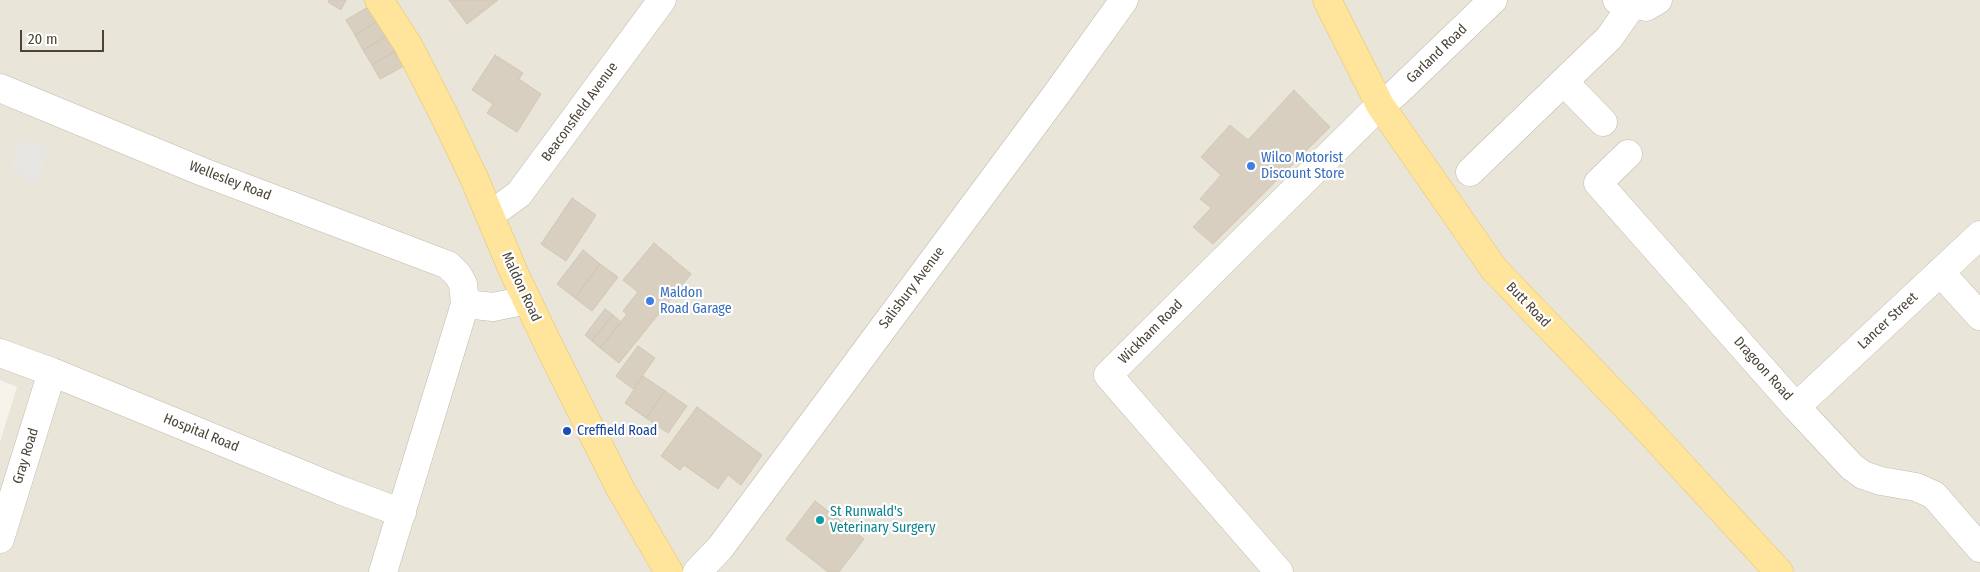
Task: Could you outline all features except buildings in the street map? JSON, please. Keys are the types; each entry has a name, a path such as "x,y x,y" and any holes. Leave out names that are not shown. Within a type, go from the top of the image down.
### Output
{"main road":[{"name":"Maldon Road","path":"379,0 408,45 457,141 527,300 620,488 669,572"},
{"name":"Butt Road","path":"1327,0 1380,105 1494,269 1639,420 1779,572"}],"street":[{"name":"Beaconsfield Avenue","path":"490,215 519,194 662,0"},
{"name":"Salisbury Avenue","path":"697,572 726,540 1124,0"},
{"name":"Garland Road","path":"1380,105 1395,94 1493,0"},
{"path":"1470,172 1609,38 1636,1"},
{"path":"1564,82 1603,122"},
{"name":"Wellesley Road","path":"0,88 203,172 448,265 458,275 463,284 465,304"},
{"name":"Wickham Road","path":"1279,572 1108,375 1380,105"},
{"name":"Dragoon Road","path":"1628,154 1598,183 1796,407 1852,467 1863,475 1916,487 1934,495 1980,548"},
{"name":"Lancer Street","path":"1796,407 1980,235"},
{"path":"1940,272 1980,316"},
{"path":"383,572 465,304 492,307 527,300"},
{"name":"Hospital Road","path":"0,353 52,372 340,490 402,513"},
{"name":"Gray Road","path":"0,539 52,372"}],"shaded area":[{"path":"0,0 1980,0 1980,572 0,572 0,442 17,387 0,380","holes":["1295,90 1330,127 1213,244 1193,227 1211,208 1200,199 1221,175 1202,156 1230,125 1248,140"]},
{"path":"20,137 49,149 36,184 22,178 23,175 9,171"}],"place":[{"name":"Wilco Motorist Discount Store","path":"1251,166"},
{"name":"Maldon Road Garage","path":"650,301"},
{"name":"Creffield Road","path":"567,431"},
{"name":"St Runwald's Veterinary Surgery","path":"820,520"}]}
